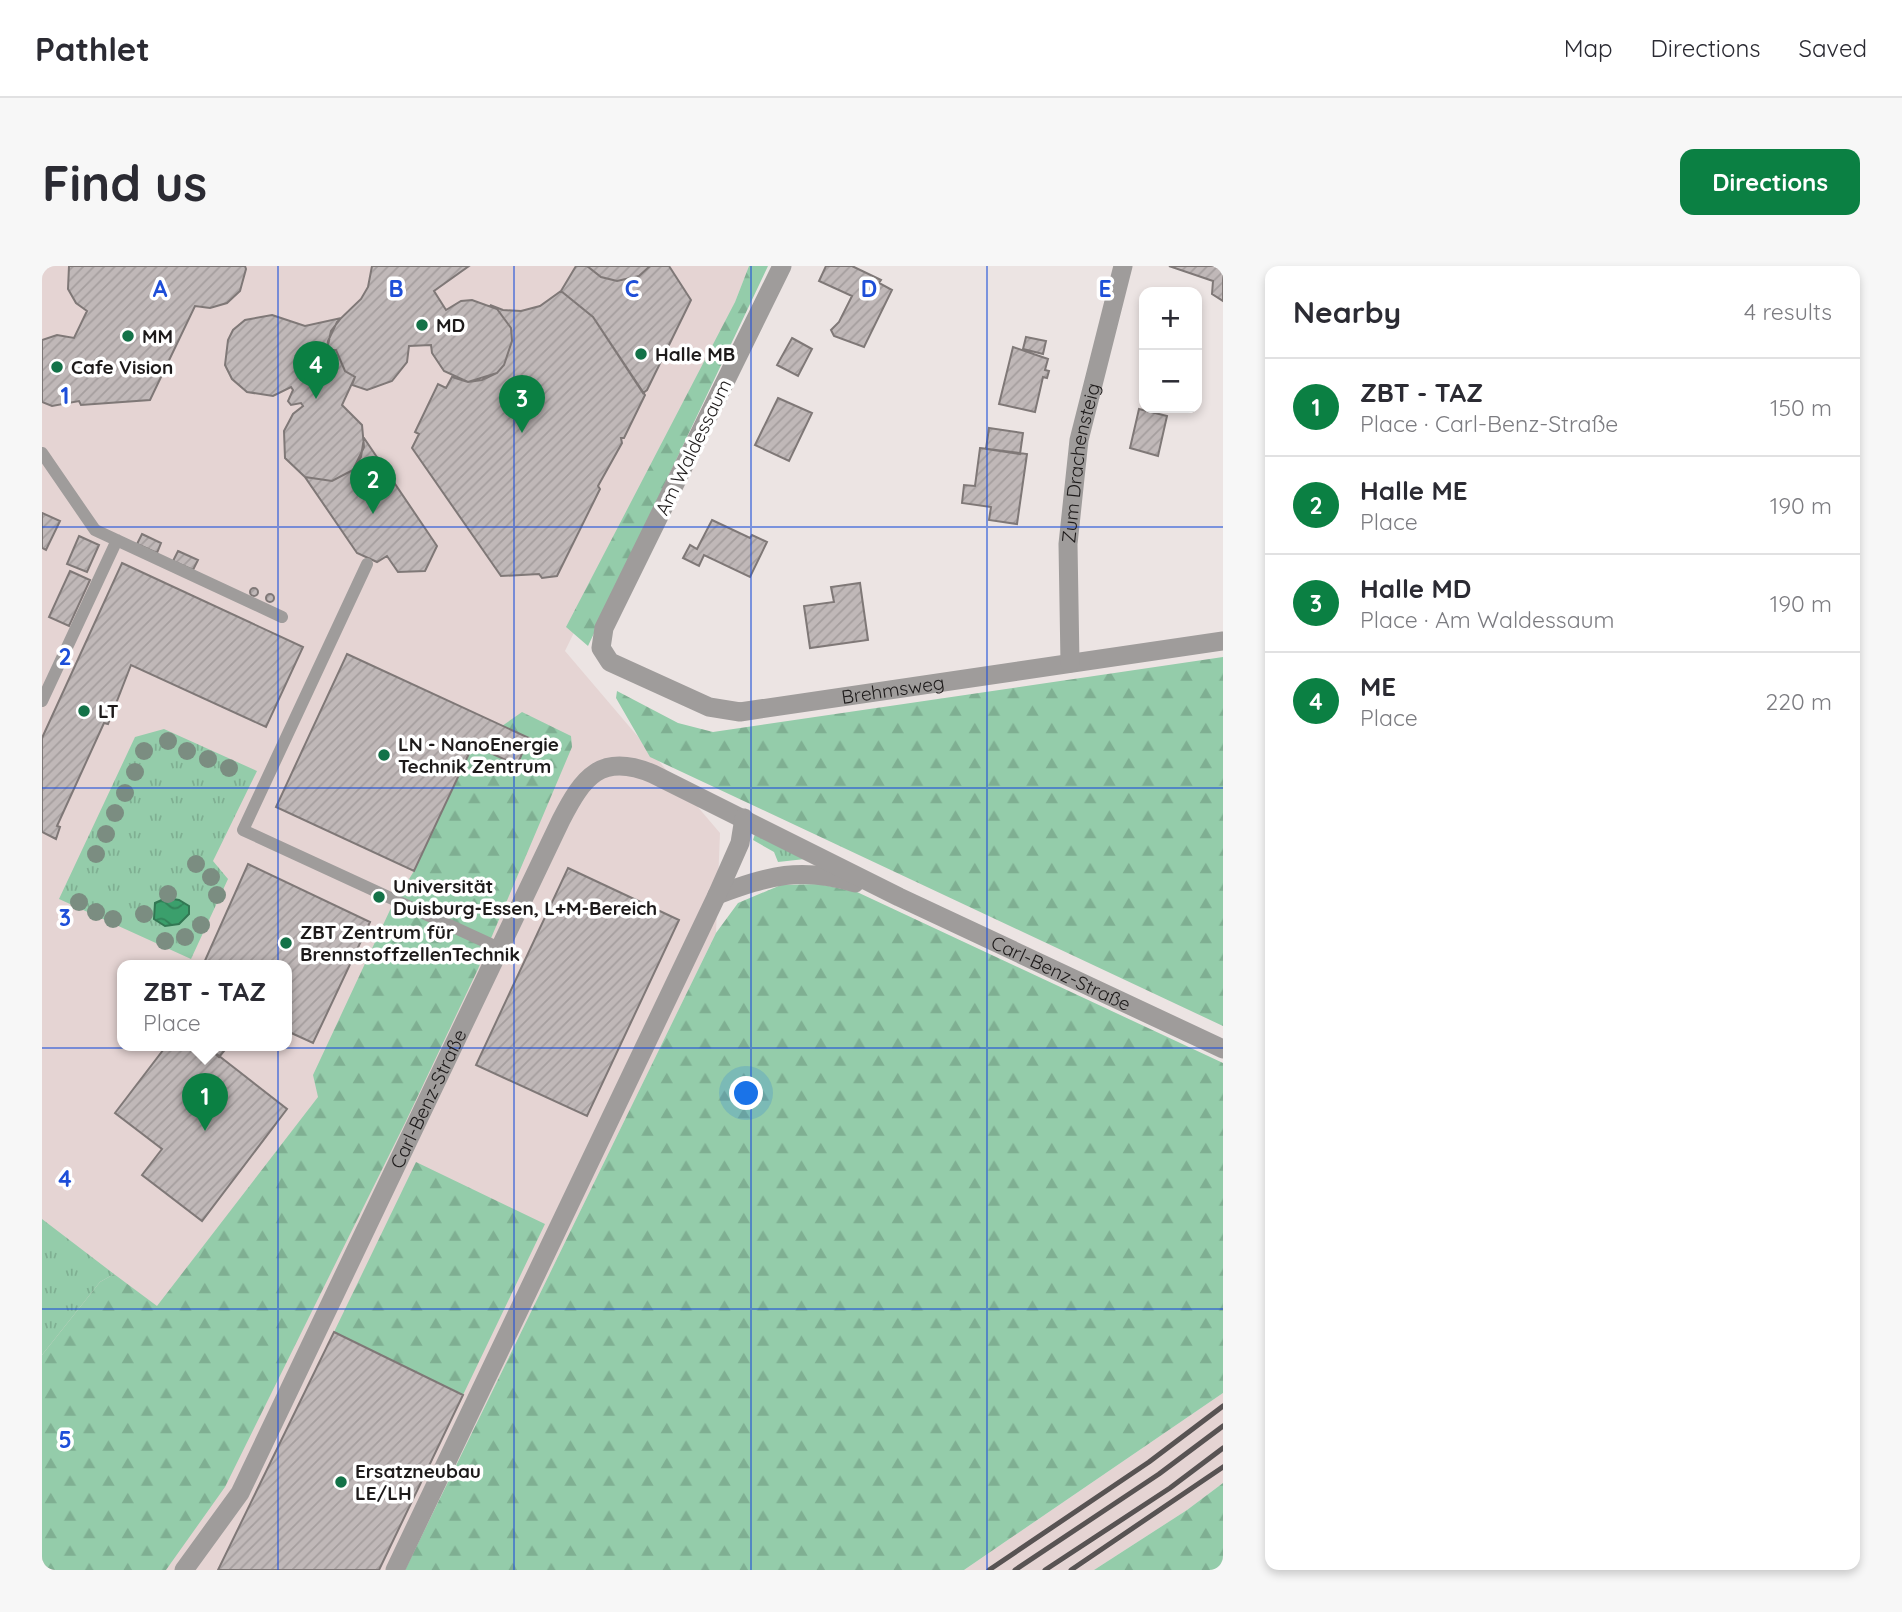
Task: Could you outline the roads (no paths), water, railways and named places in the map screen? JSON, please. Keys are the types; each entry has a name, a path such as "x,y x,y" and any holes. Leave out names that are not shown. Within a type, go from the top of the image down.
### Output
{"street":[{"name":"Am Waldessaum","path":"604,628 782,266"},
{"name":"Zum Drachensteig","path":"1070,663 1068,544 1079,440 1123,266"},
{"name":"Brehmsweg","path":"604,628 601,648 610,662 709,707 729,712 766,709 1223,641"},
{"name":"Carl-Benz-Straße","path":"184,1570 211,1536 251,1472 574,795 595,772 620,766 642,770 744,818 899,897 1223,1049"},
{"path":"395,1570 717,895 740,843 744,818"},
{"name":"Carl-Benz-Straße","path":"717,895 774,875 801,872 837,877 899,897"}],"lane":[{"path":"42,453 95,530 282,617"},
{"path":"42,701 117,540"},
{"path":"367,564 243,830 499,948"}],"water":[{"path":"166,898 179,900 189,906 189,914 179,924 165,926 154,919 155,903"}],"railway":[{"path":"989,1570 1149,1462 1223,1406"},
{"path":"1015,1570 1159,1474 1223,1426"},
{"path":"1045,1570 1170,1488 1223,1448"},
{"path":"1071,1570 1223,1467"}],"place":[{"name":"MD","path":"422,325"},
{"name":"MM","path":"128,336"},
{"name":"Halle MB","path":"641,354"},
{"name":"Cafe Vision","path":"57,367"},
{"name":"ME","path":"316,399"},
{"name":"Halle MD","path":"522,433"},
{"name":"Halle ME","path":"373,514"},
{"name":"LT","path":"84,711"},
{"name":"LN - NanoEnergie Technik Zentrum","path":"384,755"},
{"name":"Universität Duisburg-Essen, L+M-Bereich","path":"379,897"},
{"name":"ZBT Zentrum für BrennstoffzellenTechnik","path":"286,943"},
{"name":"ZBT - TAZ","path":"205,1131"},
{"name":"Ersatzneubau LE/LH","path":"341,1482"}]}
